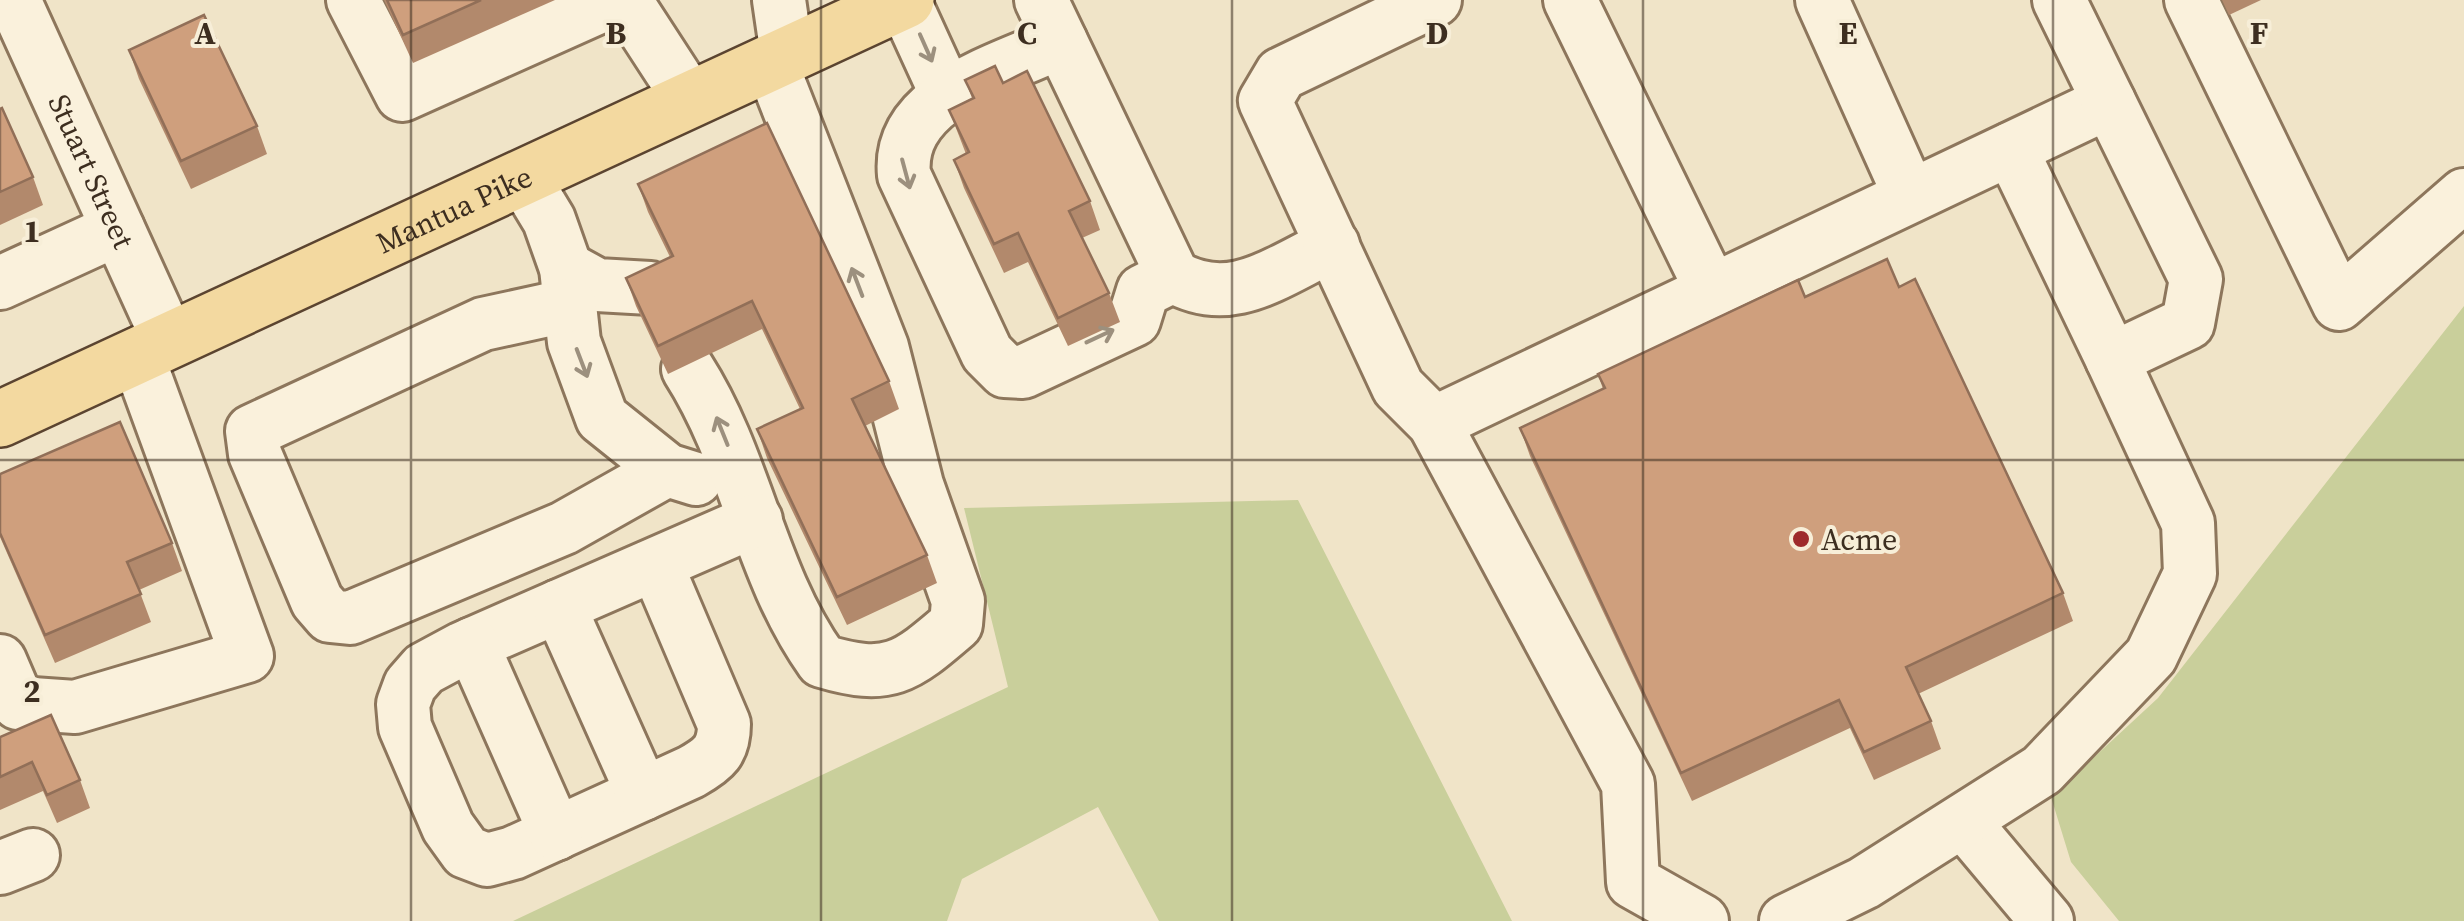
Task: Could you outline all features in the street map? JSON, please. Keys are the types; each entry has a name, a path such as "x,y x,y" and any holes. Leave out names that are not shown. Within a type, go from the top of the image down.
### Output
{"main road":[{"name":"Mantua Pike","path":"0,418 779,59 881,5"}],"street":[{"name":"Stuart Street","path":"0,661 18,704 74,706 247,656 118,229 14,0"},
{"path":"353,0 402,95 614,0"},
{"path":"624,0 690,100"},
{"path":"688,370 712,408 752,508 767,560 822,661 852,670 889,671 956,624 958,600 917,486 890,374 779,59 778,0"},
{"path":"1435,0 1372,14 1281,74 1265,101 1398,387 1434,422 1628,784 1627,902 1702,921"},
{"path":"1570,0 1712,291"},
{"path":"1822,0 1910,196"},
{"path":"2059,0 2196,279 2188,324 2112,359"},
{"path":"2191,0 2339,304 2464,194"},
{"path":"881,5 947,95"},
{"path":"1173,276 1143,291 1134,320 1023,372 995,365 904,175 902,154 909,132 947,95 1050,21 1173,276 1198,291 1236,289 1333,245"},
{"path":"1434,422 2109,102"},
{"path":"1786,921 1864,883 2042,770 2151,656 2190,574 2188,522 2012,148"},
{"path":"523,177 549,220 568,286 574,342 602,418 667,470 752,508"},
{"path":"0,282 118,229"},
{"path":"650,288 568,286 252,431 255,454 317,601 330,616 350,618 564,528 667,470"},
{"path":"656,564 724,724 724,745 712,760 556,834 486,860 466,852 448,827 406,726 403,704 410,686 424,669 656,564 752,508"},
{"path":"559,606 644,794"},
{"path":"472,644 556,834"},
{"path":"1962,821 2046,921"}],"green space":[{"path":"2464,306 2464,921 2119,921 2071,862 2051,797 2158,698"},
{"path":"1298,500 1512,921 1159,921 1098,807 962,879 947,921 513,921 1008,687 964,508"}],"building":[{"path":"387,0 481,0 403,35"},
{"path":"204,15 257,126 181,161 129,50"},
{"path":"995,66 1003,83 1027,71 1090,201 1069,211 1109,293 1058,318 1018,233 994,244 954,160 969,152 949,110 974,98 965,80"},
{"path":"0,109 33,177 0,192"},
{"path":"767,123 889,381 852,399 927,555 837,597 757,429 803,408 752,301 658,346 626,278 673,256 638,184"},
{"name":"Acme","path":"1887,259 1899,287 1915,279 2063,593 1906,667 1931,721 1864,752 1839,700 1681,773 1520,428 1605,388 1598,374 1798,280 1805,297"},
{"path":"120,422 172,543 127,562 141,594 45,635 0,533 0,474"},
{"path":"51,715 80,780 47,795 32,762 0,777 0,737"}],"place":[{"name":"Acme","path":"1801,539"}]}
